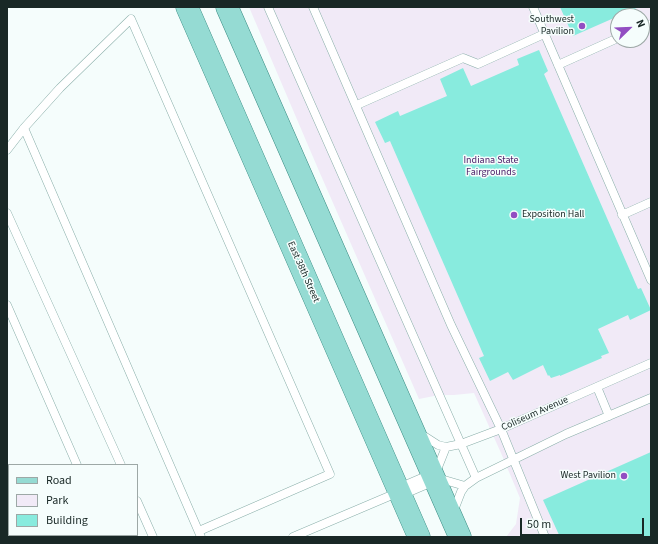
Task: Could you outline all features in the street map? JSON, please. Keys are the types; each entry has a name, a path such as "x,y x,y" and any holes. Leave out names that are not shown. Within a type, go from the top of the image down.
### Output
{"main road":[{"name":"East 38th Street","path":"187,7 419,537"},
{"path":"227,7 458,534"}],"street":[{"path":"399,492 434,477"}],"lane":[{"path":"268,7 476,478"},
{"path":"313,7 357,105 451,325 501,429 545,537"},
{"path":"533,7 651,280"},
{"path":"7,150 24,128 60,88 130,19 330,474 200,534 24,128"},
{"path":"357,105 463,58 478,64 544,34"},
{"path":"558,65 610,42"},
{"path":"622,215 651,202"},
{"path":"7,213 121,464"},
{"path":"7,305 77,464"},
{"name":"Coliseum Avenue","path":"446,447 461,444 501,429 651,363"},
{"path":"597,387 609,416"},
{"path":"458,534 454,506 458,496 465,486 476,478 566,434 651,398"},
{"path":"409,420 414,428 429,440 446,447 434,477 465,486"},
{"path":"293,537 399,492"},
{"path":"138,503 153,537"}],"green space":[{"name":"Indiana State Fairgrounds","path":"249,7 651,7 651,537 506,537 516,524 520,498 474,393 439,395 419,399"}],"building":[{"name":"Southwest Pavilion","path":"560,7 639,7 610,8 610,20 573,36"},
{"name":"Exposition Hall","path":"539,50 548,71 544,74 638,289 641,288 651,310 630,320 628,315 598,329 609,353 601,356 602,358 560,376 551,378 549,375 548,376 543,365 513,380 508,372 490,381 479,358 484,356 390,141 385,143 375,122 398,111 400,116 447,96 440,79 463,68 471,86 519,65 517,59"},
{"name":"West Pavilion","path":"651,452 651,537 560,537 543,500"}],"place":[{"name":"Southwest Pavilion","path":"582,26"},
{"name":"Exposition Hall","path":"514,215"},
{"name":"West Pavilion","path":"624,476"}]}
